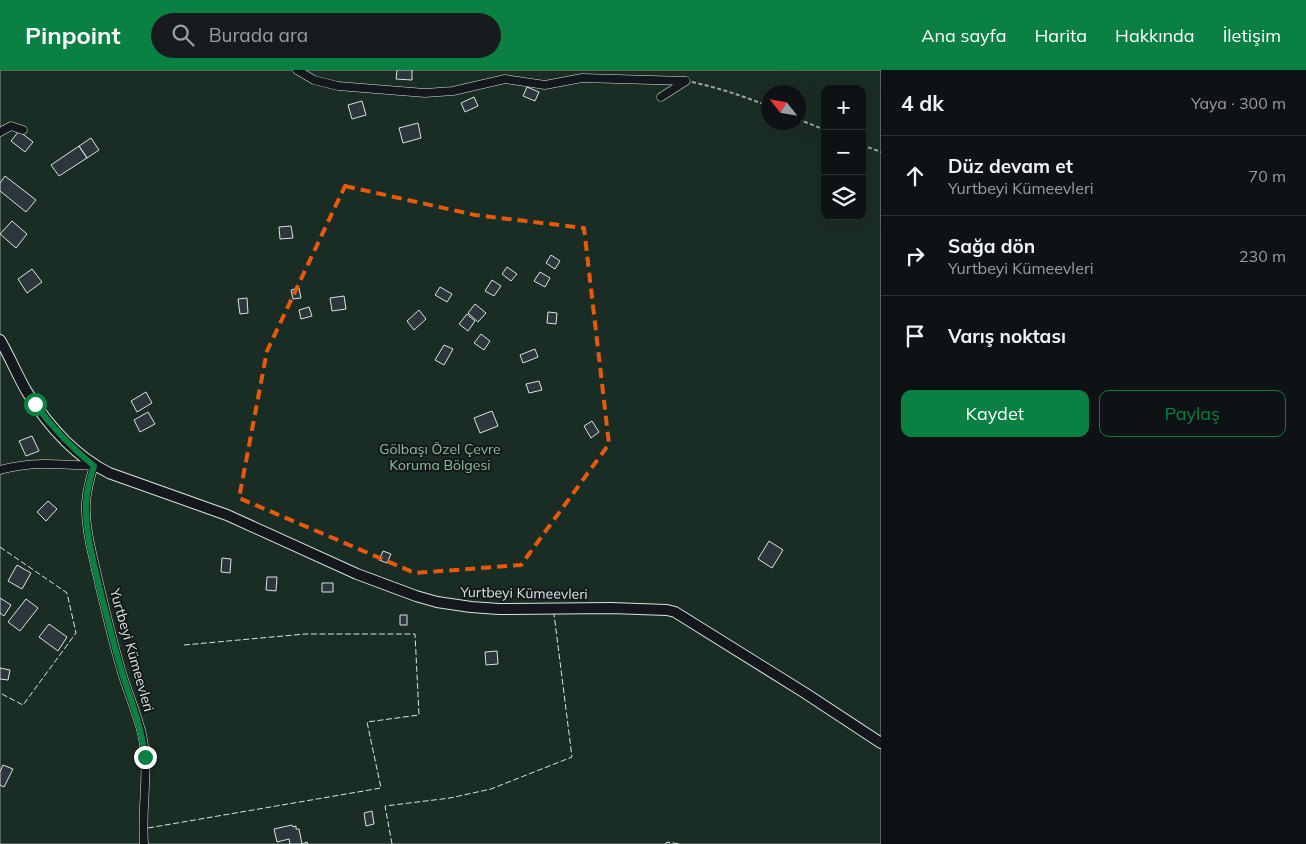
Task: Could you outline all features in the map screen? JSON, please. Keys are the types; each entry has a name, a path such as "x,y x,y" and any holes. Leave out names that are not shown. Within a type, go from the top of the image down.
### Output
{"street":[{"path":"297,70 314,80 338,86 425,93 453,91 505,79 545,85 582,78 686,81"},
{"path":"661,97 686,81"},
{"path":"0,132 11,126 23,130"},
{"name":"Yurtbeyi Kümeevleri","path":"0,340 27,391 48,421 94,466 122,478 227,515 374,581 437,602 489,608 611,608 675,612 881,743"},
{"name":"Yurtbeyi Kümeevleri","path":"0,470 32,464 51,463 94,466"},
{"name":"Yurtbeyi Kümeevleri","path":"94,466 86,503 86,520 98,582 122,673 142,733 145,757 144,844"}],"path":[{"path":"686,81 726,91 761,104"},
{"path":"806,122 821,128"},
{"path":"866,146 881,152"}],"highlighted area":[{"path":"345,186 475,215 584,228 609,444 521,565 415,573 239,498 267,351"}],"green space":[{"name":"Gölbaşı Özel Çevre Koruma Bölgesi","path":"0,70 881,70 881,844 0,844"}],"building":[{"path":"397,70 412,70 412,80 396,79"},
{"path":"527,87 539,92 535,101 523,96"},
{"path":"474,97 478,106 465,112 461,103"},
{"path":"362,101 366,115 352,119 348,105"},
{"path":"418,123 421,138 403,143 399,128"},
{"path":"19,131 33,142 25,152 11,141"},
{"path":"91,138 99,150 87,158 79,146"},
{"path":"79,146 87,158 59,176 51,165"},
{"path":"5,176 36,200 26,212 0,191 0,183"},
{"path":"12,221 27,234 16,248 0,234"},
{"path":"291,226 293,238 280,239 279,227"},
{"path":"551,255 560,261 555,269 546,263"},
{"path":"507,267 517,274 511,281 502,274"},
{"path":"32,269 42,282 27,293 18,279"},
{"path":"540,272 550,278 545,287 534,281"},
{"path":"492,280 501,286 494,296 485,291"},
{"path":"440,287 452,294 447,302 435,295"},
{"path":"299,288 301,298 293,299 291,290"},
{"path":"344,296 346,309 332,311 330,298"},
{"path":"247,298 248,313 240,314 238,299"},
{"path":"475,304 486,313 478,322 468,313"},
{"path":"309,307 312,316 301,319 299,310"},
{"path":"419,310 426,319 414,330 407,321"},
{"path":"548,312 557,313 556,324 547,323"},
{"path":"467,314 475,321 468,331 459,324"},
{"path":"481,334 490,341 484,350 474,343"},
{"path":"444,345 453,349 444,365 435,360"},
{"path":"535,349 538,357 523,363 520,355"},
{"path":"539,381 542,390 529,393 526,384"},
{"path":"146,392 152,403 137,412 131,401"},
{"path":"492,411 498,426 480,433 474,418"},
{"path":"148,412 155,424 140,432 134,420"},
{"path":"592,421 599,432 591,438 584,426"},
{"path":"32,436 39,451 26,456 19,441"},
{"path":"48,501 57,509 46,521 37,512"},
{"path":"769,541 783,550 772,568 758,559"},
{"path":"383,551 391,554 387,563 379,560"},
{"path":"222,558 231,559 230,573 221,572"},
{"path":"17,565 31,573 22,589 8,581"},
{"path":"267,577 277,577 276,591 266,590"},
{"path":"322,583 333,583 333,592 322,592"},
{"path":"0,598 11,605 4,616 0,613"},
{"path":"26,599 38,608 20,631 8,622"},
{"path":"400,615 407,615 407,625 400,625"},
{"path":"49,624 67,637 58,651 39,637"},
{"path":"497,651 498,664 486,665 485,652"},
{"path":"0,668 10,670 8,680 0,679"},
{"path":"3,765 13,769 4,787 0,785 0,772"},
{"path":"372,811 374,824 366,826 364,813"},
{"path":"292,825 299,829 302,844 290,844 289,839 277,842 274,829"}],"fence":[{"path":"0,547 67,593 76,633 23,705 0,693"},
{"path":"392,844 385,806 450,798 491,789 572,757 554,614"},
{"path":"148,828 381,788 367,722 419,715 415,634 305,634 184,645"},
{"path":"665,844 667,842 680,844"}],"route":[{"path":"35,404 63,438 94,466 86,503 89,538 98,582 122,673 142,733 145,757"}]}
